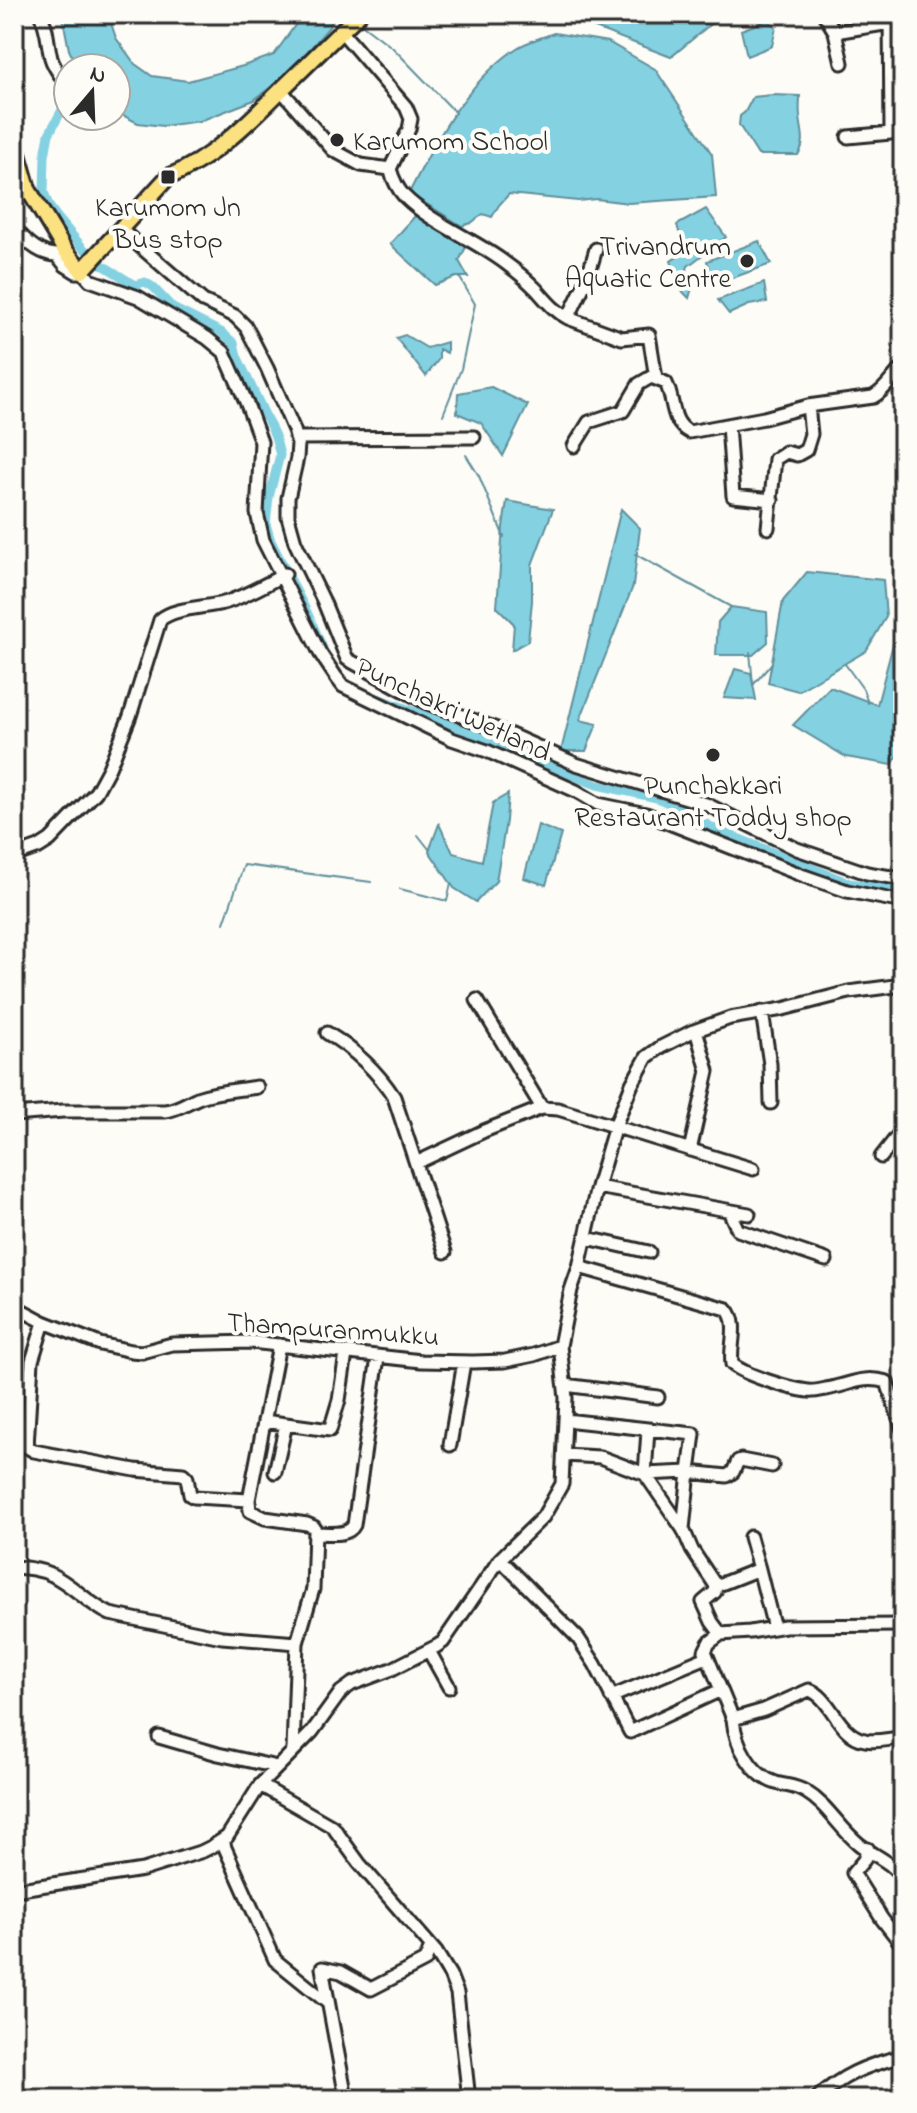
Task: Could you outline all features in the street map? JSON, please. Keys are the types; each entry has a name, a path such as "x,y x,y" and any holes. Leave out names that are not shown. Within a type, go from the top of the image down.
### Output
{"main road":[{"path":"14,140 28,189 64,249 82,271 168,177 218,148 359,14"}],"street":[{"path":"40,14 47,29 52,59"},
{"path":"824,14 835,32 842,63"},
{"path":"835,32 890,18 891,133 848,137"},
{"path":"341,31 406,107 411,119 390,169 393,181 402,194 425,214 482,245 537,290 557,312 622,338 649,335 656,378"},
{"path":"281,90 333,150 361,165 390,169"},
{"name":"Punchakri Wetland","path":"14,227 35,248 57,255 65,265 76,272 82,271 90,280 138,297 207,338 224,352 261,442 257,513 263,540 283,574 320,653 336,677 349,689 452,739 487,751 576,791 598,804 646,814 847,891 903,902"},
{"path":"120,229 203,301 235,316 246,327 267,368 298,444 288,498 288,517 295,542 347,659 425,702 502,731 576,764 706,804 797,849 867,873 903,879"},
{"path":"568,318 587,279 596,249"},
{"path":"574,446 589,422 623,411 645,379 656,378 666,383 677,423 689,432 808,406 873,397 883,392 903,367"},
{"path":"768,528 775,459 786,452 797,455 806,450 810,441 808,406"},
{"path":"728,425 733,496 772,500"},
{"path":"296,438 474,437"},
{"path":"14,856 39,847 57,835 96,792 130,716 156,627 163,616 226,602 254,591 283,574"},
{"path":"14,1890 143,1870 203,1851 222,1841 260,1785 312,1732 341,1692 443,1642 500,1559 543,1517 562,1484 565,1385 560,1346 571,1290 615,1126 647,1057 696,1030 730,1018 783,1009 849,992 903,985"},
{"path":"477,1000 542,1108"},
{"path":"762,1012 770,1064 771,1103"},
{"path":"690,1150 708,1071 696,1030"},
{"path":"327,1033 352,1048 381,1077 394,1097 445,1252"},
{"path":"14,1115 63,1111 165,1111 180,1109 203,1096 257,1087"},
{"path":"416,1163 542,1108 558,1109 753,1169"},
{"path":"881,1157 903,1129"},
{"path":"597,1187 749,1214"},
{"path":"729,1211 738,1230 826,1260"},
{"path":"587,1238 649,1252"},
{"path":"579,1267 727,1309 734,1320 732,1364 748,1373 808,1391 862,1379 887,1382 903,1430"},
{"name":"Thampuranmukku","path":"14,1306 44,1322 100,1344 142,1352 172,1344 251,1342 346,1354 464,1362 505,1361 560,1346"},
{"path":"44,1322 32,1361 27,1447 34,1451 135,1470 183,1474 187,1478 189,1493 194,1497 249,1500"},
{"path":"279,1345 249,1500 250,1511 260,1517 314,1527 313,1589 297,1643 293,1750"},
{"path":"264,1421 330,1430 339,1400 346,1354"},
{"path":"315,1533 347,1533 354,1525 378,1357"},
{"path":"450,1445 464,1362"},
{"path":"565,1385 658,1397"},
{"path":"565,1420 694,1434 683,1529"},
{"path":"275,1472 286,1424"},
{"path":"648,1430 645,1474 683,1529 692,1550 716,1586 715,1592 703,1602 721,1634"},
{"path":"564,1455 600,1457 645,1474 689,1472 727,1476 733,1472 738,1461 772,1466"},
{"path":"750,1537 774,1628"},
{"path":"500,1559 578,1638 630,1732 721,1690"},
{"path":"14,1567 50,1574 110,1614 222,1637 297,1643"},
{"path":"716,1586 759,1569"},
{"path":"903,1625 785,1626 721,1634 705,1651 733,1719 738,1744 759,1774 805,1791 821,1803 859,1845 889,1862 903,1878"},
{"path":"429,1651 449,1687"},
{"path":"611,1697 707,1657"},
{"path":"733,1719 764,1710 809,1690 817,1694 842,1727 853,1736 866,1741 903,1738"},
{"path":"159,1737 277,1767"},
{"path":"260,1785 333,1827 359,1863 431,1947 450,1975 457,1993 469,2099"},
{"path":"222,1841 275,1960 328,2003"},
{"path":"868,1849 864,1860 853,1873 903,1946"},
{"path":"356,2099 344,2096 322,1968 341,1972 371,1989 425,1961 431,1947"},
{"path":"816,2099 833,2083 865,2066 899,2057 903,2059"}],"water":[{"path":"62,14 108,14 116,38 126,52 70,52"},
{"path":"303,14 335,14 329,27 290,72 254,100 200,121 163,126 132,120 132,60 152,76 188,81 274,55"},
{"path":"600,14 711,14 713,22 671,57 587,25"},
{"path":"768,20 776,27 772,46 747,56 741,30"},
{"path":"554,33 608,42 655,69 712,154 716,197 629,203 509,194 492,217 483,214 462,226 409,193 441,134 480,80 518,47"},
{"path":"800,96 803,140 798,155 758,155 739,125 740,116 753,97"},
{"path":"706,209 726,237 688,266 685,276 692,288 689,298 683,292 671,261 685,252 677,225"},
{"path":"415,216 468,243 459,261 468,277 456,277 435,285 390,244"},
{"path":"759,241 771,264 716,284 707,261"},
{"path":"764,283 767,302 749,305 729,314 718,300"},
{"path":"405,335 427,348 447,342 447,353 439,349 439,359 426,376 396,338"},
{"path":"491,387 528,405 503,456 481,423 457,413 458,393"},
{"path":"507,501 553,509 532,565 528,641 512,650 514,624 497,607"},
{"path":"621,509 640,528 633,586 580,720 597,724 586,751 561,751"},
{"path":"807,572 883,580 886,617 866,651 798,691 768,683 783,601"},
{"path":"731,607 767,612 768,642 753,655 716,655 718,622"},
{"path":"903,642 903,747 892,765 846,757 793,725 830,687 877,705 893,644"},
{"path":"735,669 751,673 756,700 724,698"},
{"path":"508,794 496,881 476,902 454,888 429,851 439,824 453,853 482,861 493,803"},
{"path":"538,825 561,834 546,885 524,878"}],"waterway":[{"path":"359,22 393,48 456,113"},
{"path":"52,128 45,156 44,192 49,206 82,247 101,264 135,285 145,282 173,308 221,332 234,343 237,356 275,436 280,455 269,497 266,524 271,541 323,648"},
{"path":"443,415 461,369 475,304 460,278"},
{"path":"466,455 479,476 504,537"},
{"path":"635,554 731,607"},
{"path":"750,652 753,685 772,663"},
{"path":"845,664 863,689 868,703"},
{"path":"380,699 504,744 597,785 657,798 715,829 849,883 903,891"},
{"path":"418,835 429,849"},
{"path":"224,923 244,865 371,882"},
{"path":"400,889 447,901 451,883"}],"place":[{"name":"Karumom School","path":"337,140"},
{"name":"Karumom Jn Bus stop","path":"168,177"},
{"name":"Trivandrum Aquatic Centre","path":"747,261"},
{"name":"Punchakkari Restaurant Toddy shop","path":"713,755"}]}
